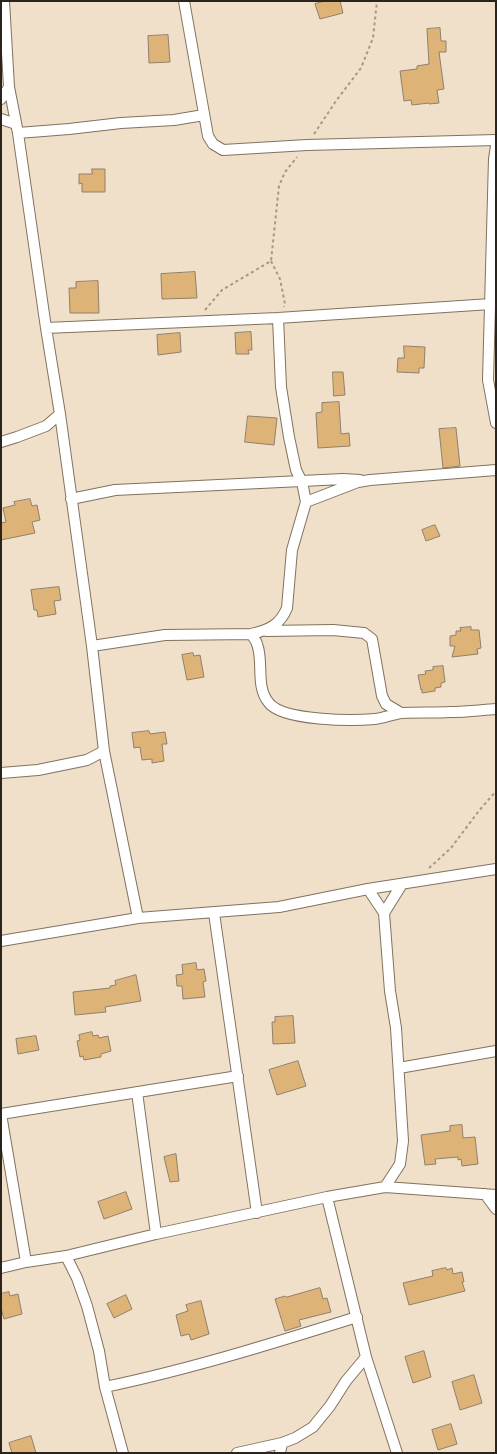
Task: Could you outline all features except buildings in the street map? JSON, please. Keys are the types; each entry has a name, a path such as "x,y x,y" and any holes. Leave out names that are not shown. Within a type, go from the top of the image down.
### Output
{"street":[{"path":"4,1 9,86 17,128 60,414 92,646 104,752 138,918"},
{"path":"184,1 208,136 213,144 223,150 307,145 496,140"},
{"path":"1,99 9,86"},
{"path":"1,119 17,128 69,130 121,123 174,120 204,115"},
{"path":"496,146 491,304 492,380 496,423"},
{"path":"46,328 278,318 491,304"},
{"path":"265,631 278,623 284,616 287,608 292,550 306,502 302,482 294,463 281,387 278,318"},
{"path":"1,442 46,426 60,414"},
{"path":"306,502 358,482 496,470"},
{"path":"71,499 115,490 343,479 370,480"},
{"path":"92,646 165,635 251,634 265,631 333,630 364,634 372,639 382,696 386,704 401,713"},
{"path":"251,634 258,645 261,680 264,694 269,703 275,709 297,716 317,718 375,719 401,713 496,709"},
{"path":"1,773 38,770 87,760 104,752"},
{"path":"1,941 138,918 279,908 368,889 496,869"},
{"path":"384,913 402,884"},
{"path":"368,889 384,913 390,991 396,1028 399,1068 403,1141 400,1164 385,1187"},
{"path":"214,913 257,1213"},
{"path":"399,1068 496,1051"},
{"path":"26,1262 1,1114 238,1076"},
{"path":"137,1092 156,1234"},
{"path":"1,1268 26,1262 66,1256 156,1234 328,1197 385,1187 496,1195"},
{"path":"485,1194 496,1209"},
{"path":"328,1197 366,1357 397,1453"},
{"path":"66,1256 77,1278 87,1306 105,1387 123,1453"},
{"path":"105,1387 184,1368 263,1346 357,1317"},
{"path":"238,1453 281,1448 313,1427 330,1406 346,1381 366,1357"}],"path":[{"path":"278,318 285,304 280,279 271,261 279,186 285,172 307,145 336,101 361,68 373,38 377,1"},
{"path":"202,322 203,311 222,290 271,261"},
{"path":"413,882 450,848 496,791"}]}
